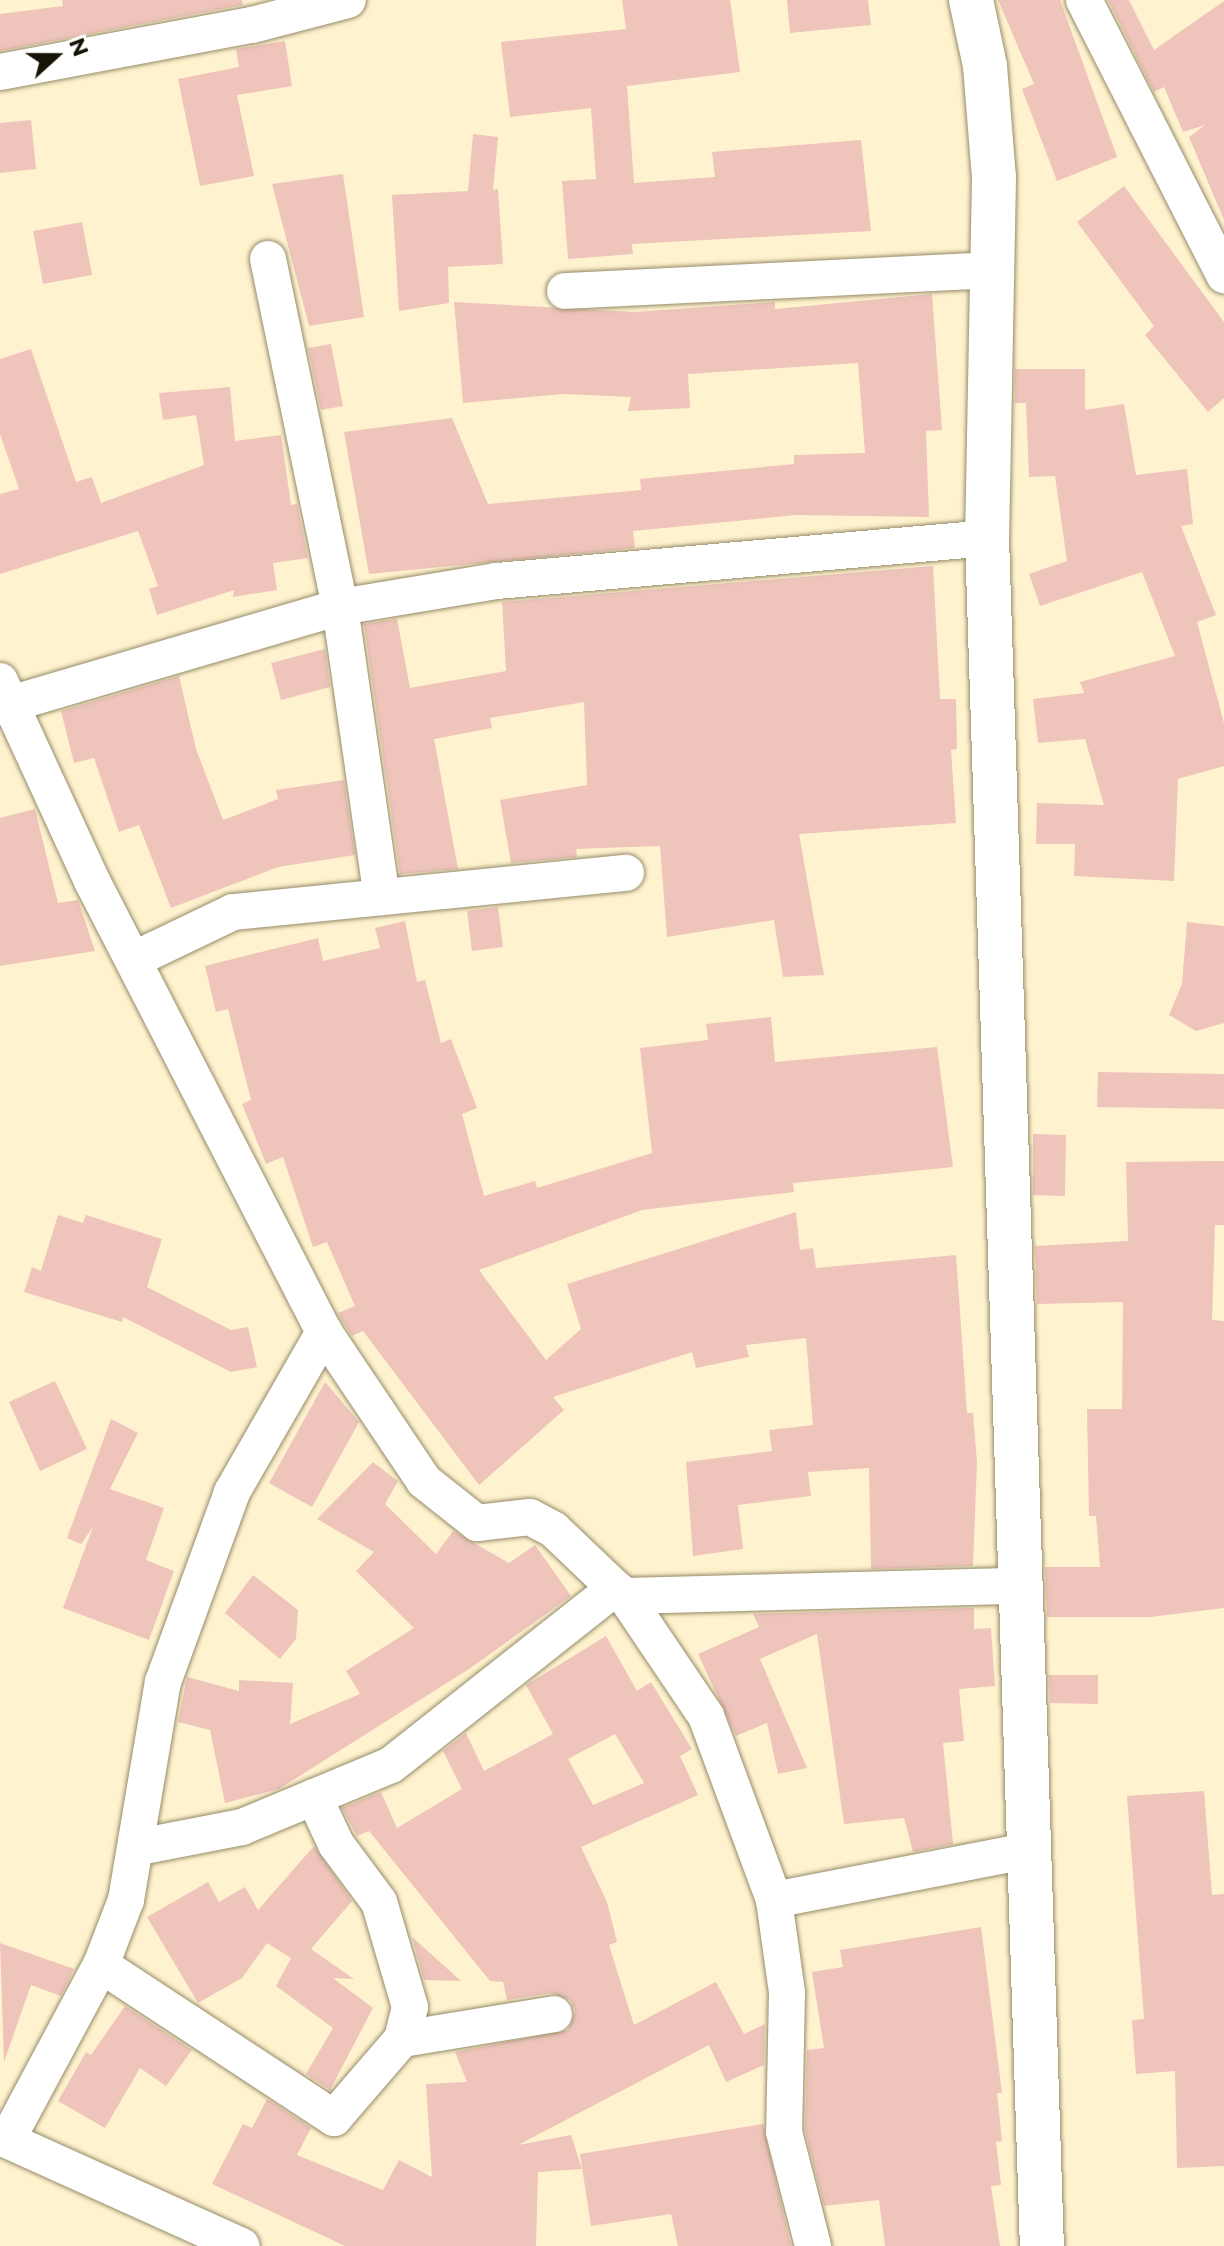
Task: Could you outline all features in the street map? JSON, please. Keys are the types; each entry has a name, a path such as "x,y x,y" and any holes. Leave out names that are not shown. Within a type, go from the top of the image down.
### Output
{"street":[{"path":"0,72 248,13 348,0"},
{"path":"971,0 985,66 994,177 987,538 1042,2246"},
{"path":"1084,0 1224,275"},
{"path":"268,259 340,607 382,897"},
{"path":"565,291 991,270"},
{"path":"813,2246 784,2132 787,1993 774,1900 706,1716 620,1592 554,1530 530,1517 477,1523 456,1511 424,1481 324,1332 2,697 340,607 497,581 987,538"},
{"path":"133,960 218,916 626,873"},
{"path":"241,2246 3,2138 101,1965 139,1847 143,1781 168,1668 232,1492 324,1332"},
{"path":"139,1847 242,1827 391,1765 620,1592 1020,1586"},
{"path":"101,1965 334,2118 402,2039 410,2007 379,1902 336,1844 314,1797"},
{"path":"774,1900 1027,1851"},
{"path":"402,2039 554,2014"}],"building":[{"path":"62,0 242,0 243,5 0,51 0,14 63,6"},
{"path":"622,0 730,0 740,72 627,86 634,183 715,177 712,152 861,140 871,231 632,244 633,254 568,259 562,181 596,179 591,108 510,117 501,42 626,29"},
{"path":"787,0 868,0 871,25 790,33"},
{"path":"998,0 1060,0 1117,157 1057,181 1022,89 1034,84"},
{"path":"1108,0 1129,0 1154,50 1224,1 1224,220 1189,137 1205,125 1183,132 1164,87 1154,92"},
{"path":"285,41 292,86 237,95 254,176 200,186 178,79 239,67 236,49"},
{"path":"31,120 36,169 0,173 0,123"},
{"path":"473,134 498,137 493,190 498,189 503,264 448,267 449,303 399,311 392,195 468,191"},
{"path":"343,174 364,317 309,326 272,184"},
{"path":"1124,186 1224,322 1224,398 1208,412 1145,335 1154,326 1077,222"},
{"path":"82,222 92,275 43,284 33,231"},
{"path":"932,294 942,430 926,431 929,517 796,515 633,531 635,548 369,574 344,432 452,418 488,504 641,490 640,479 794,464 794,455 865,453 858,363 688,374 690,408 628,411 631,397 563,394 463,403 454,302 635,312 775,302 775,309"},
{"path":"331,344 343,406 321,410 308,348"},
{"path":"31,349 76,482 92,477 101,503 204,465 196,415 163,420 159,393 230,387 235,441 281,435 291,505 297,504 308,558 273,563 277,590 233,597 234,590 157,615 149,589 158,586 138,531 0,574 0,494 19,489 0,434 0,359"},
{"path":"1015,369 1085,369 1085,410 1124,404 1136,475 1187,469 1193,524 1181,526 1216,615 1197,622 1224,723 1224,766 1178,779 1174,881 1074,876 1075,844 1036,844 1037,803 1104,805 1085,739 1038,743 1033,699 1084,693 1080,682 1175,656 1142,572 1040,606 1029,574 1067,561 1055,476 1029,477 1026,403 1015,403"},
{"path":"933,566 940,699 956,699 957,749 951,750 956,823 799,834 824,975 783,977 774,920 667,937 660,846 576,849 577,857 511,863 500,800 587,785 584,702 490,718 492,728 434,739 458,869 400,874 364,624 397,619 410,688 506,671 502,602"},
{"path":"325,649 330,687 281,700 271,663"},
{"path":"179,676 196,749 223,820 278,799 276,790 344,780 355,855 278,867 171,908 139,825 119,832 94,758 74,763 61,711"},
{"path":"35,809 58,903 78,900 95,951 0,966 0,818"},
{"path":"498,907 503,947 472,951 467,911"},
{"path":"405,921 417,982 425,980 441,1043 451,1039 477,1108 462,1114 484,1196 535,1181 537,1188 652,1153 640,1048 708,1040 706,1024 771,1017 775,1062 937,1047 953,1167 793,1183 794,1192 642,1210 479,1270 546,1360 581,1329 567,1284 796,1212 800,1250 813,1248 816,1268 956,1255 967,1413 973,1413 977,1462 973,1566 871,1569 869,1468 808,1472 811,1496 738,1505 743,1549 693,1556 686,1462 772,1451 769,1430 813,1425 806,1338 746,1345 749,1357 696,1368 692,1352 553,1397 564,1410 479,1485 363,1331 352,1336 342,1321 338,1313 355,1306 327,1242 313,1247 283,1157 266,1164 242,1104 251,1100 228,1009 216,1012 205,966 318,938 323,961 380,948 375,928"},
{"path":"1187,922 1224,926 1224,1023 1196,1031 1169,1015 1182,984"},
{"path":"1098,1072 1224,1074 1224,1109 1097,1107"},
{"path":"1033,1134 1066,1135 1065,1196 1033,1195"},
{"path":"1224,1161 1224,1225 1215,1225 1212,1320 1224,1321 1224,1608 1150,1617 1047,1617 1045,1567 1100,1567 1096,1516 1089,1516 1087,1409 1122,1409 1123,1302 1037,1304 1035,1246 1128,1241 1126,1162"},
{"path":"58,1215 83,1223 86,1215 162,1239 147,1287 231,1330 248,1327 257,1367 231,1372 123,1317 122,1322 24,1292 32,1267 41,1271"},
{"path":"55,1381 87,1449 40,1471 9,1402"},
{"path":"325,1382 359,1422 312,1507 269,1483"},
{"path":"111,1419 138,1433 110,1489 164,1508 146,1560 174,1571 149,1640 63,1608 93,1527 81,1544 67,1538"},
{"path":"373,1462 398,1481 385,1504 436,1554 453,1531 509,1563 535,1545 571,1596 469,1669 279,1789 225,1803 210,1730 178,1722 187,1677 239,1691 239,1680 293,1683 290,1724 360,1694 346,1671 414,1628 356,1571 374,1552 317,1519"},
{"path":"253,1575 298,1610 296,1639 280,1659 225,1613"},
{"path":"974,1608 974,1629 991,1628 995,1686 959,1689 964,1741 943,1743 953,1844 913,1852 904,1818 844,1824 817,1634 760,1659 807,1768 778,1774 767,1723 736,1736 698,1654 759,1627 753,1614"},
{"path":"606,1636 637,1691 651,1682 692,1749 680,1756 698,1795 581,1847 607,1902 617,1942 609,1945 634,2025 716,1982 744,2034 765,2024 764,2065 726,2082 709,2045 518,2145 571,2135 582,2169 538,2172 536,2246 345,2246 212,2184 243,2124 252,2128 267,2099 311,2128 297,2155 383,2190 399,2160 432,2177 426,2084 467,2082 455,2052 568,2030 575,2011 570,2000 551,1993 507,2000 503,1982 490,1981 369,1831 357,1836 342,1808 381,1792 397,1828 462,1789 443,1751 466,1733 484,1771 553,1734 526,1685","holes":["615,1734 644,1783 593,1805 568,1759"]},
{"path":"1049,1675 1098,1675 1098,1704 1050,1703"},
{"path":"1204,1791 1212,1895 1224,1894 1224,2166 1177,2168 1175,2071 1136,2074 1132,2020 1144,2019 1127,1796"},
{"path":"314,1846 352,1901 311,1949 354,1979 333,1978 373,2008 330,2090 306,2074 333,2028 276,1986 291,1958 267,1943 242,1978 198,2003 147,1917 208,1882 219,1902 245,1887 258,1910"},
{"path":"981,1927 1002,2093 997,2093 1002,2141 996,2142 1001,2185 991,2186 1000,2246 885,2246 879,2200 824,2206 805,2130 807,2050 824,2048 812,1972 843,1967 840,1950"},
{"path":"412,1937 461,1981 424,1980"},
{"path":"0,1943 74,1969 61,1996 31,1985 4,2062"},
{"path":"125,2006 192,2050 166,2086 140,2068 105,2128 58,2101 86,2052 91,2055"},
{"path":"763,2124 791,2246 678,2246 671,2214 591,2226 580,2154"}]}
